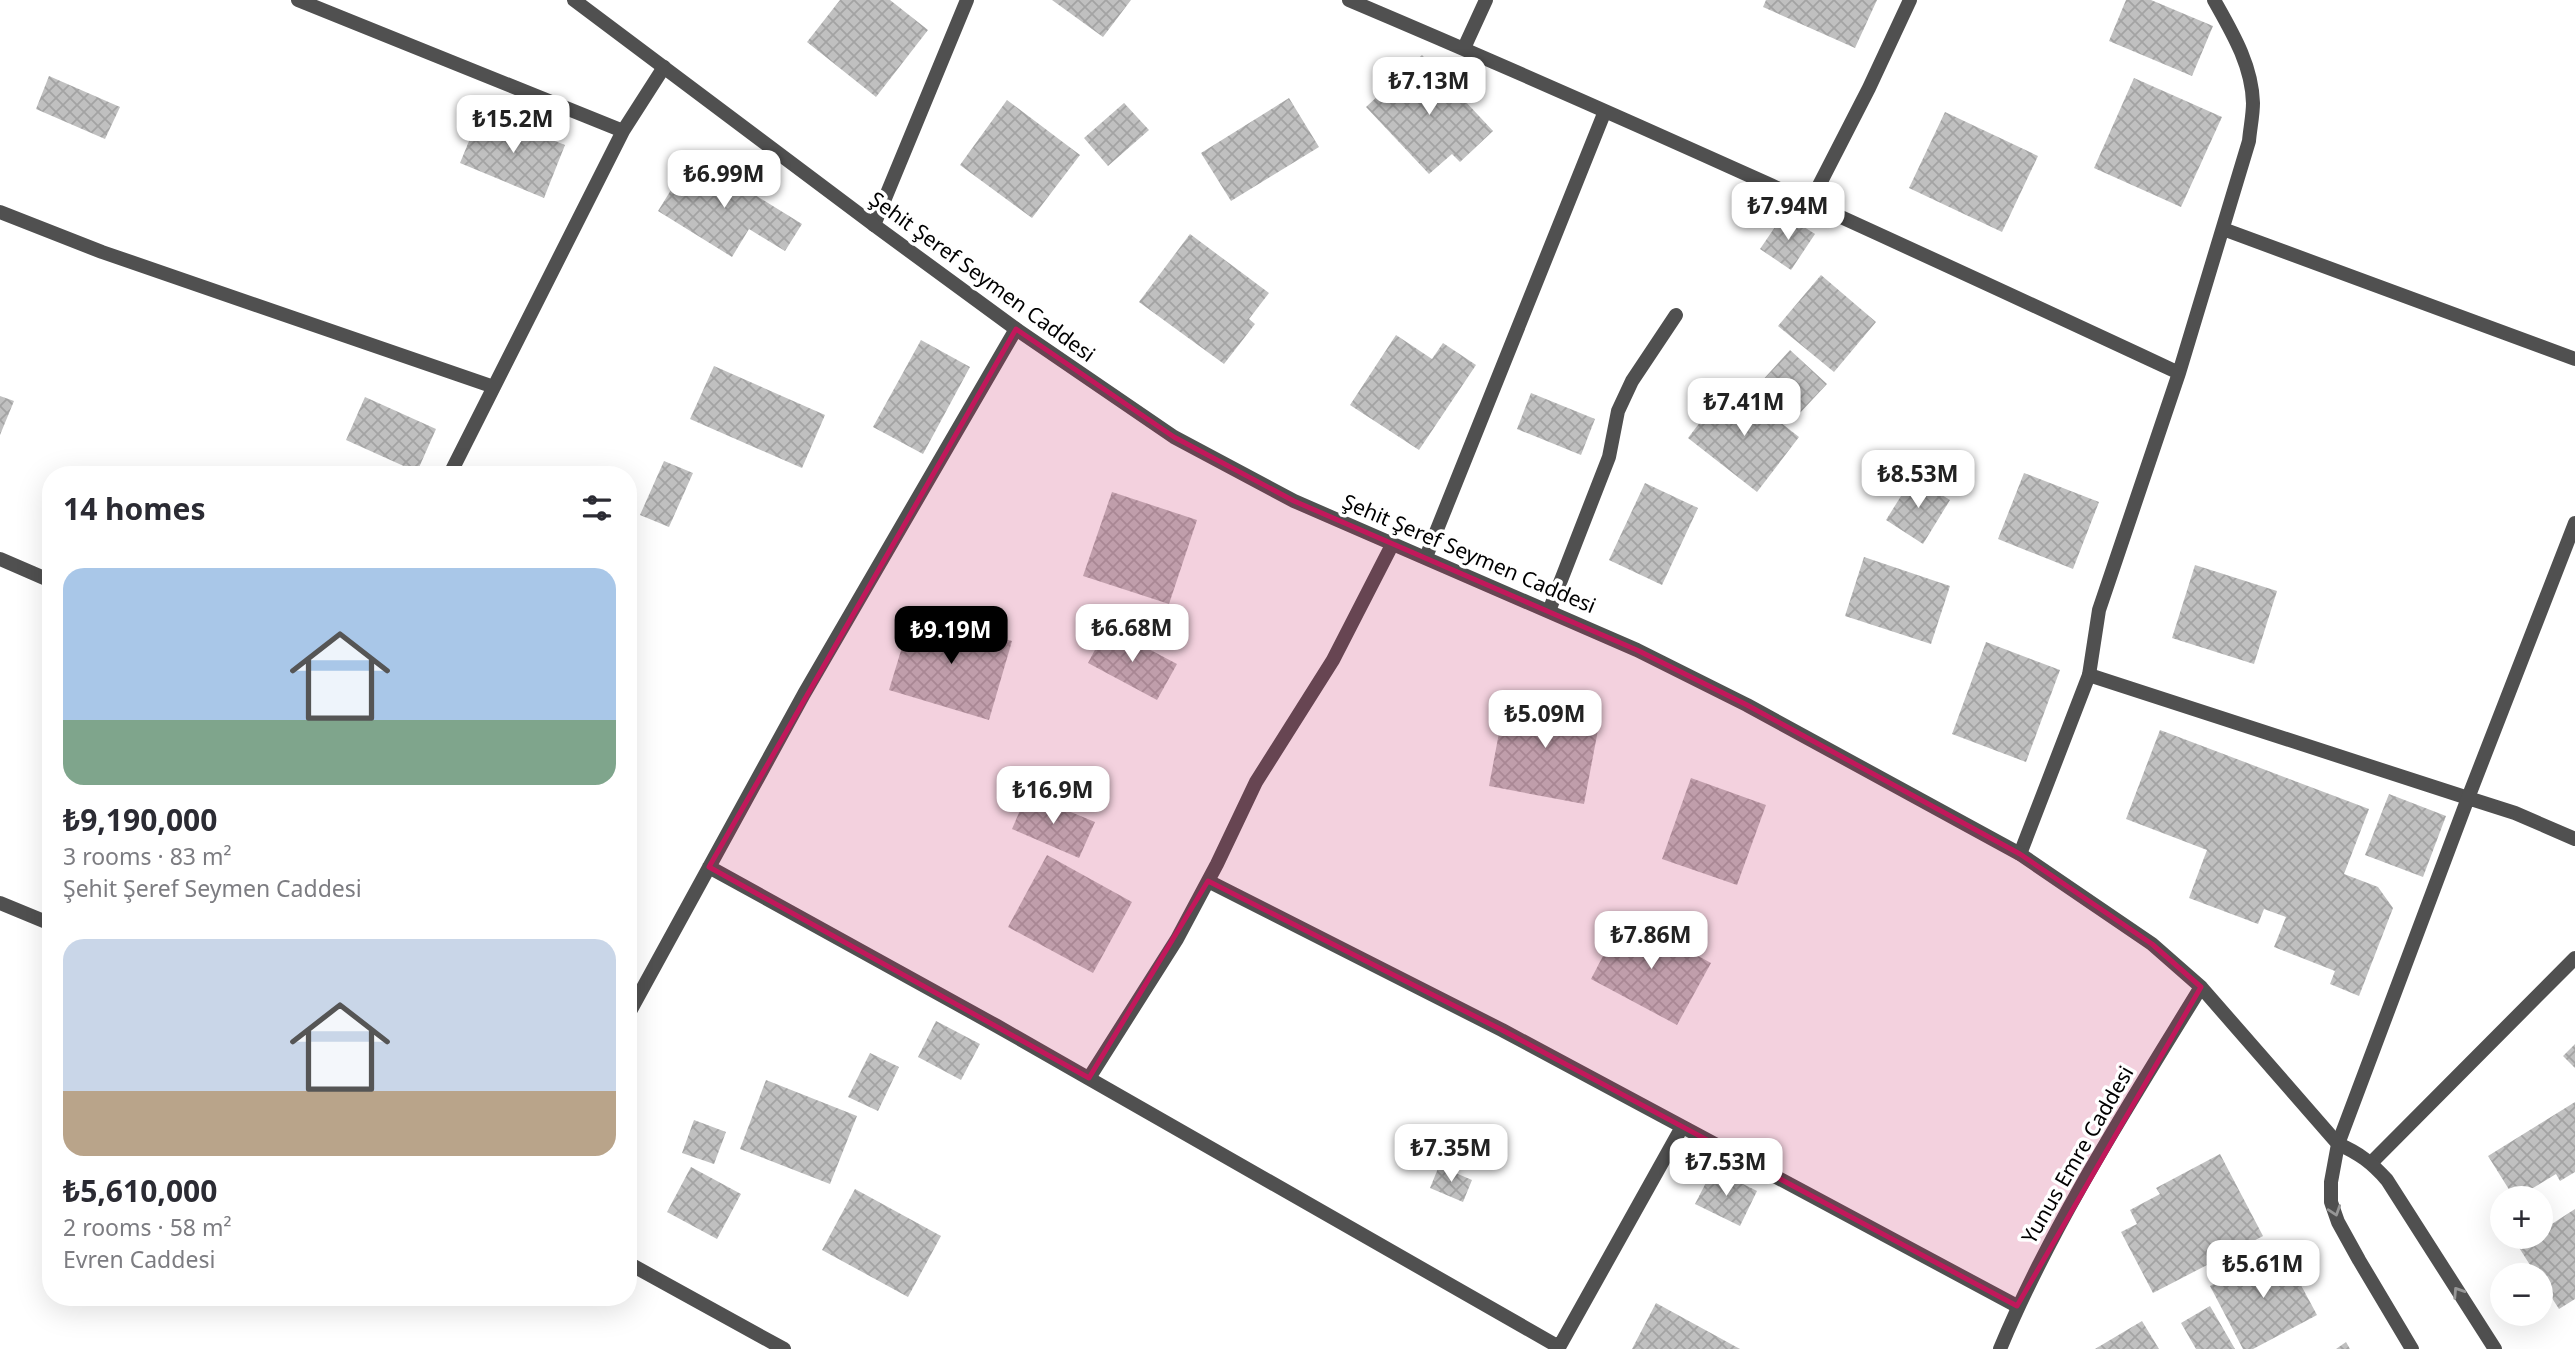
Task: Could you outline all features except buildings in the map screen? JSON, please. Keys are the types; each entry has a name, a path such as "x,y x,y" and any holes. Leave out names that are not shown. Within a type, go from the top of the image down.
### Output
{"street":[{"path":"299,0 623,131"},
{"name":"Şehit Şeref Seymen Caddesi","path":"574,0 873,225 1016,329 1174,437 1294,501 1637,650 1735,699 2020,854 2152,944 2201,987 2337,1144"},
{"path":"873,225 967,0"},
{"path":"1349,0 1464,48 1810,203 2179,373"},
{"path":"1464,48 1486,0"},
{"path":"1810,203 1910,0"},
{"path":"2020,854 2089,675 2099,610 2179,373 2249,141 2253,103 2248,68 2232,31 2214,0"},
{"path":"454,466 623,131 664,67"},
{"path":"1426,557 1605,111"},
{"path":"0,212 102,252 494,387"},
{"path":"2222,229 2575,359"},
{"path":"1549,611 1609,457 1618,411 1632,381 1676,316"},
{"path":"637,999 804,694 1016,329"},
{"path":"2413,1349 2338,1222 2331,1202 2337,1144 2575,523"},
{"path":"1089,1078 1170,951 1208,881 1256,782 1333,660 1392,545"},
{"path":"0,559 42,577"},
{"path":"2089,675 2515,813 2575,839"},
{"path":"709,867 1089,1078 1559,1348 1682,1127"},
{"path":"1208,881 1502,1030 2017,1307"},
{"path":"0,903 42,920"},
{"path":"2372,1162 2575,958"},
{"name":"Yunus Emre Caddesi","path":"2000,1349 2017,1307 2119,1122 2201,987"},
{"path":"2337,1144 2358,1152 2372,1162 2388,1180 2495,1349"},
{"path":"637,1269 784,1349"}],"highlighted area":[{"path":"1016,329 1174,437 1294,501 1637,650 1747,705 2020,854 2152,944 2201,987 2017,1306 1502,1030 1208,881 1089,1078 709,867"}]}
